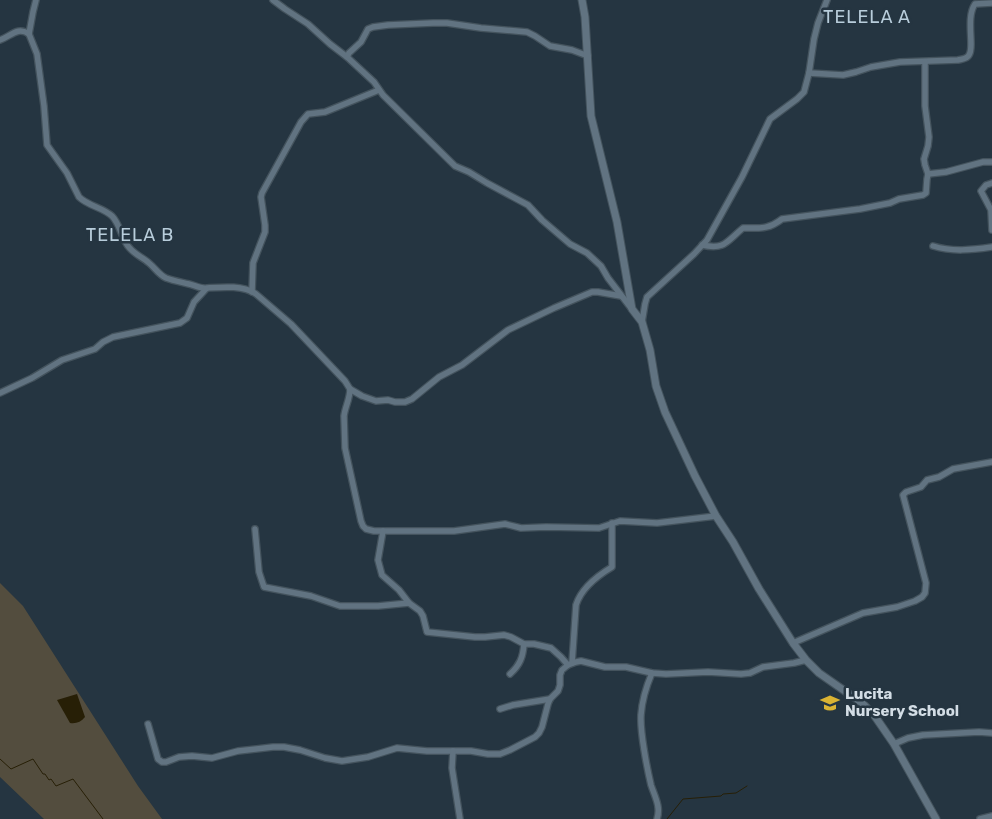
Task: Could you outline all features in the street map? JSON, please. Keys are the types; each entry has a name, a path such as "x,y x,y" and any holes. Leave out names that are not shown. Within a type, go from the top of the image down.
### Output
{"street":[{"path":"36,0 29,34 36,51 44,106 47,145 67,173 79,197 100,207 117,222 128,248 150,264 161,276 176,282 206,289"},
{"path":"274,0 308,24 367,75 379,90 456,166 528,205 563,238 587,253 601,266 642,322 650,350 656,386 665,412 691,469 759,589 806,660 819,673 869,709 894,744 936,819"},
{"path":"582,0 585,17 591,116 617,222 632,308"},
{"path":"642,322 647,297 702,245 712,231 742,177 770,119 802,95 806,87 818,23 828,0"},
{"path":"809,73 843,75 871,67 900,62 925,62 966,58 969,56 971,48 972,8 975,4 992,3"},
{"path":"347,57 361,42 368,29 372,27 433,23 527,32 550,46 572,50 588,56"},
{"path":"0,40 19,30 29,34"},
{"path":"702,245 722,246 743,228 763,229 775,225 782,219 791,217 860,209 926,193 928,174 924,159 928,146 929,131 925,106 925,62"},
{"path":"252,292 252,263 265,232 262,193 301,122 308,114 325,112 379,90"},
{"path":"928,174 946,172 983,162 992,162"},
{"path":"992,183 986,185 981,190 991,210 992,230"},
{"path":"933,246 943,249 971,250 992,247"},
{"path":"0,393 32,378 62,360 95,349 113,338 180,323 187,318 194,302 206,289 212,287 252,292 268,303 292,324 345,381 350,389 376,401 405,402 412,399 439,377 462,365 508,330 536,316 592,292 622,296"},
{"path":"350,389 344,411 345,448 357,506 361,521 366,529 383,531 454,531 505,524 521,528 546,526 599,528 620,521 657,523 716,516"},
{"path":"793,643 863,613 902,605 922,597 925,593 926,583 903,496 906,492 922,487 927,480 953,469 992,462"},
{"path":"570,664 576,605 579,597 585,588 612,567 612,523"},
{"path":"255,529 259,572 264,587 311,596 340,606 378,606 409,603"},
{"path":"383,531 378,560 382,575 399,590 409,603 420,611 427,632 431,634 480,637 512,636 524,644 551,648 570,664"},
{"path":"510,674 522,659 524,644"},
{"path":"148,724 158,758 162,762 179,756 212,758 238,751 273,747 292,748 342,761 368,757 397,748 427,752 471,751 500,754 535,737 542,727 550,700 558,690 562,670 570,664 581,661 605,667 626,667 666,674 708,672 741,674 750,673 763,667 806,660"},
{"path":"652,673 646,689 641,716 650,778 659,811 657,819"},
{"path":"500,709 513,704 550,700"},
{"path":"894,744 908,738 923,735 992,733"},
{"path":"453,751 452,768 460,819"},
{"path":"980,819 992,816"}],"shaded area":[{"path":"0,583 23,606 138,786 162,819 44,819 0,777"},
{"path":"77,694 85,717 78,722 70,723 57,700"}],"waterway":[{"path":"0,759 11,769 33,759 43,774 49,780 51,779 56,786 73,779 103,819"},
{"path":"667,819 683,799 736,793 747,786"}],"place":[{"name":"Lucita Nursery School","path":"830,703"}],"district":[{"name":"TELELA A","path":"867,17"},
{"name":"TELELA B","path":"130,235"}]}
